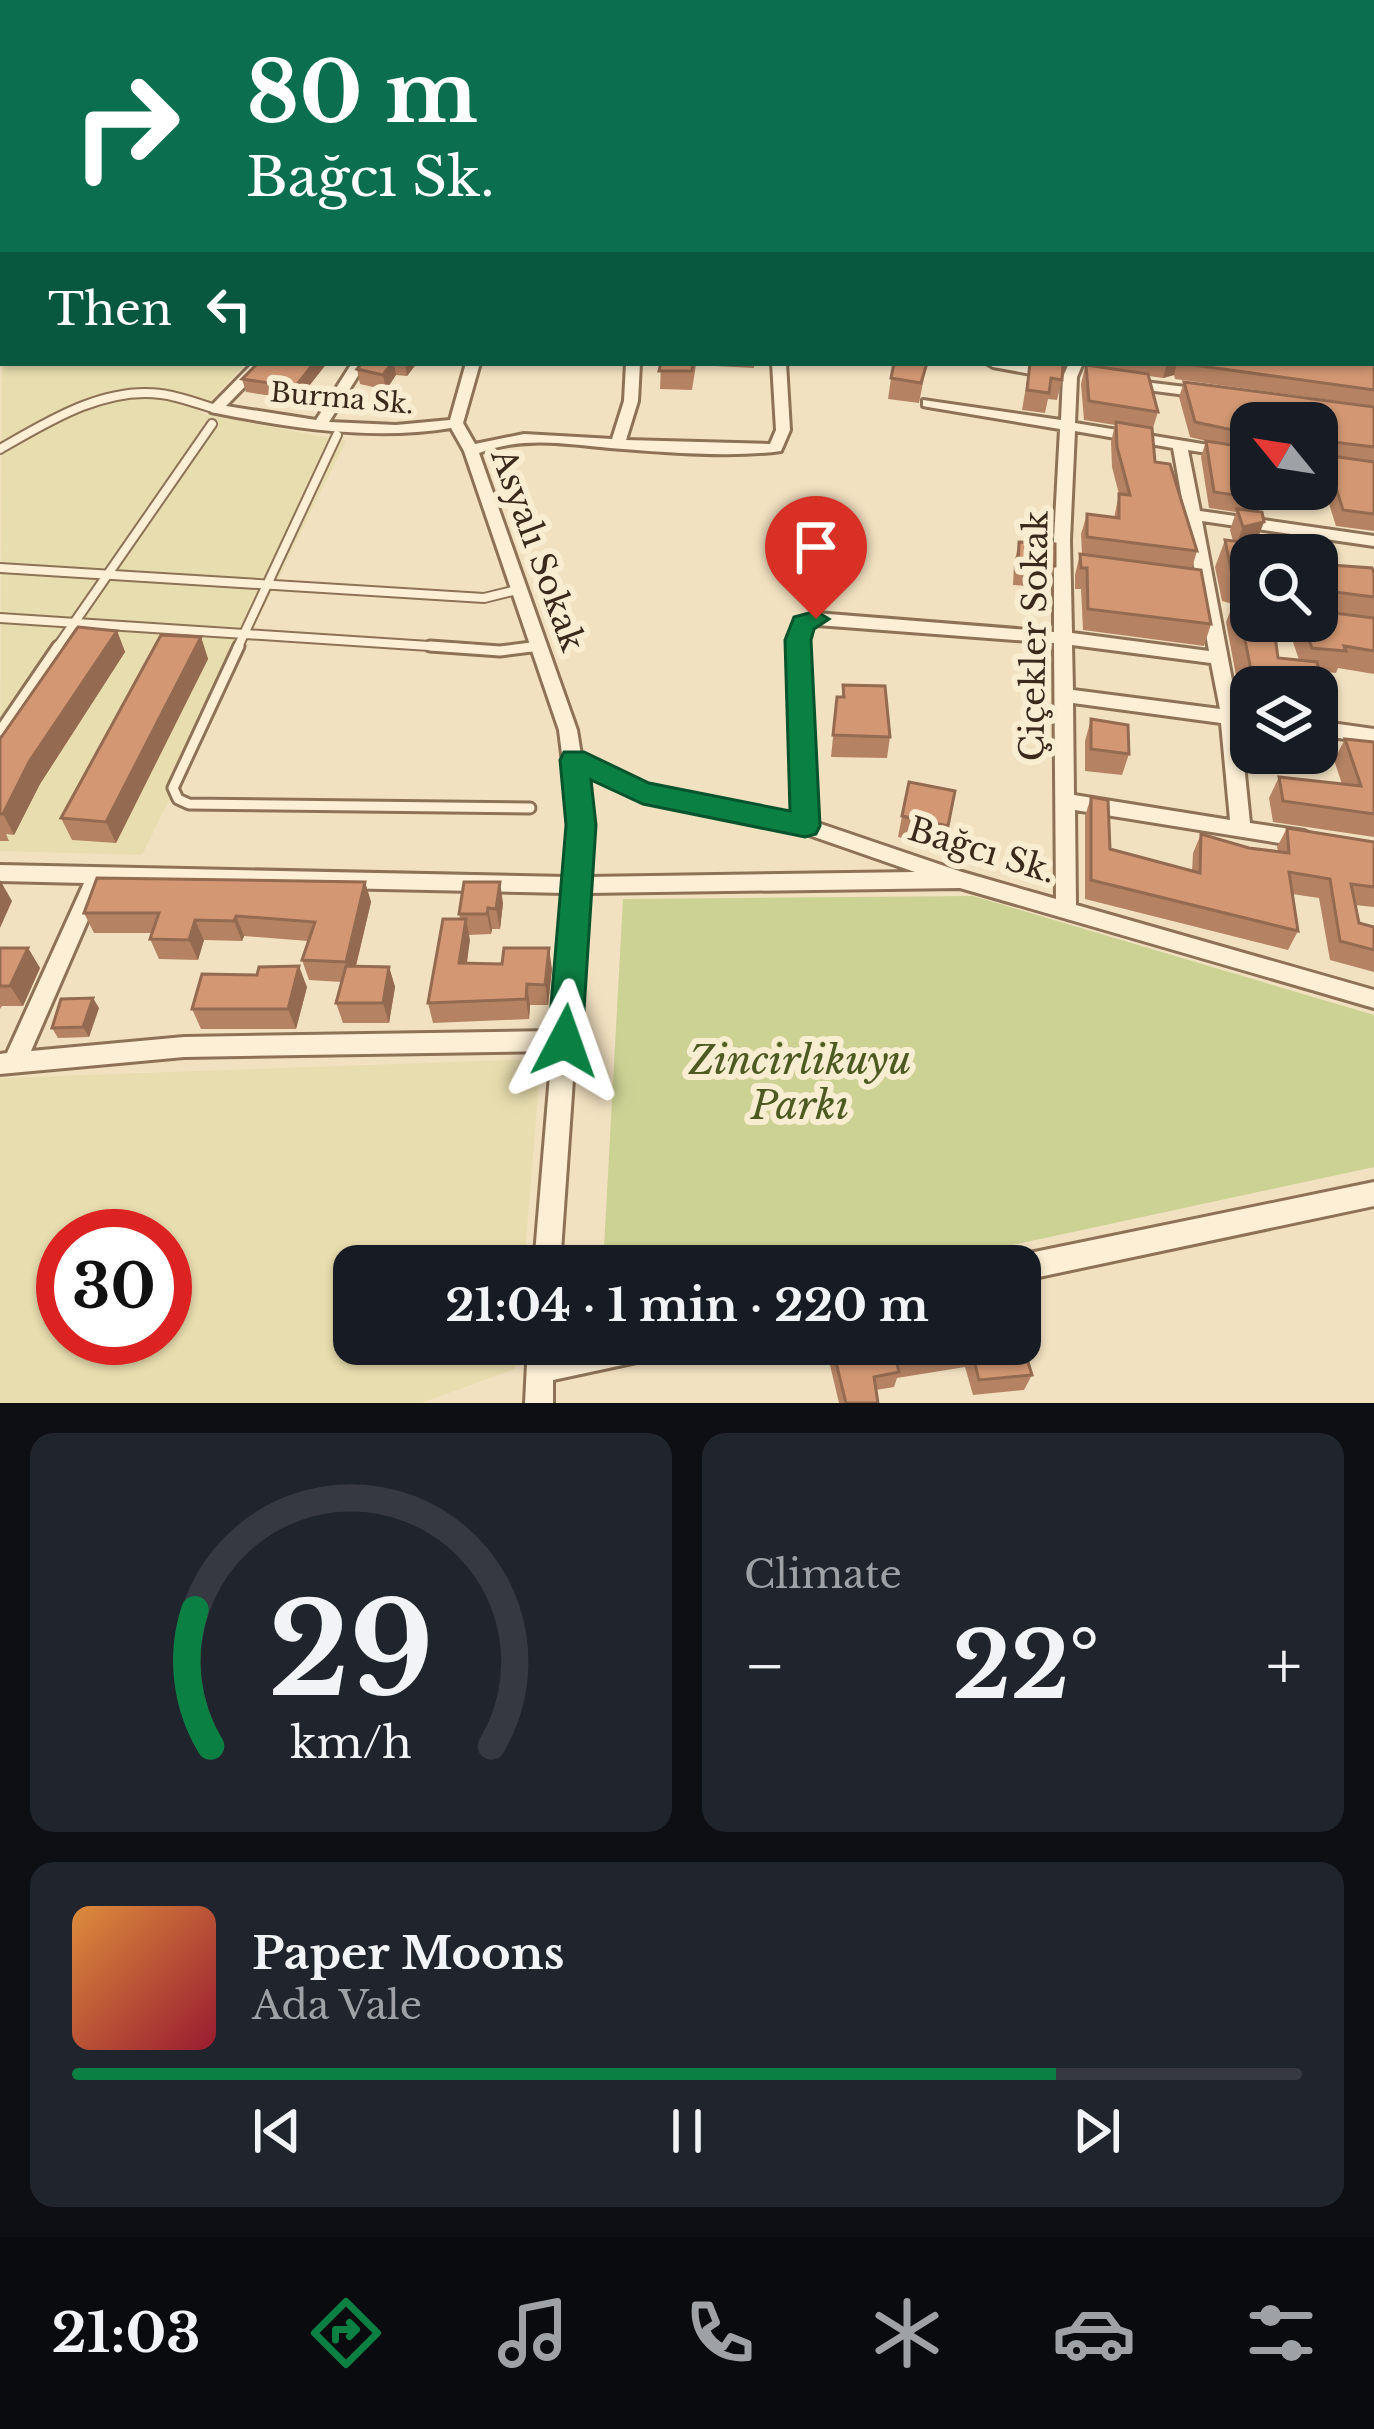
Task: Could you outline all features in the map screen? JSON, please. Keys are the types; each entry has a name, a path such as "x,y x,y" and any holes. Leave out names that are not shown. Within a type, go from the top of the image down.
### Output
{"street":[{"name":"Burma Sk.","path":"214,416 258,366"},
{"path":"320,425 357,366"},
{"name":"Asyalı Sokak","path":"472,366 456,423 471,451 542,646 574,760 581,825 549,1245"},
{"path":"619,444 631,400 633,366"},
{"path":"471,451 494,440 540,437 776,448 783,430 779,366"},
{"path":"1027,366 1073,370 1094,380"},
{"name":"Çiçekler Sokak","path":"1066,910 1064,564 1073,370"},
{"path":"1117,383 1210,394"},
{"path":"928,403 1230,453"},
{"name":"Burma Sk.","path":"214,416 413,432 456,423"},
{"path":"1063,695 1230,718 1180,446"},
{"path":"1192,515 1374,541"},
{"path":"1064,564 1088,567"},
{"path":"1181,580 1204,583"},
{"path":"1210,610 1230,613"},
{"path":"805,826 798,640 803,623 816,619 1064,638 1219,658"},
{"path":"1338,731 1374,736"},
{"name":"Bağcı Sk.","path":"574,760 643,793 805,826 959,880 1374,998"},
{"path":"1236,774 1241,829"},
{"path":"1063,801 1330,843"},
{"path":"0,872 577,885 959,880"},
{"path":"7,1064 98,874"},
{"path":"7,1064 184,1047 565,1041"},
{"path":"1041,1264 1374,1193"},
{"path":"539,1403 540,1365"}],"lane":[{"path":"0,449 68,410 103,400 152,393 214,416 0,731"},
{"path":"337,435 173,788 178,799 189,804 530,808"},
{"path":"0,568 484,598 521,589"},
{"path":"0,618 500,651 542,646"}],"shaded area":[{"path":"2,366 243,366 199,413 346,441 142,855 0,851"},
{"path":"541,1059 526,1245 333,1245 333,1365 515,1365 515,1369 421,1403 0,1403 0,1078"}],"green space":[{"name":"Zincirlikuyu Parkı","path":"973,896 1374,1015 1374,1167 1012,1245 604,1245 623,899"}],"building":[{"path":"255,366 312,366 295,387 242,379"},
{"path":"360,366 390,366 383,375 357,369"},
{"path":"660,366 693,366 692,371 659,371"},
{"path":"893,366 926,366 921,383 891,378"},
{"path":"1030,366 1063,366 1062,380 1051,378 1049,393 1027,390"},
{"path":"1086,366 1148,374 1158,412 1089,401"},
{"path":"1201,366 1374,366 1374,390"},
{"path":"1184,382 1336,402 1230,402 1230,430 1195,422"},
{"path":"1338,402 1374,407 1374,447 1338,443"},
{"path":"1116,422 1152,428 1155,462 1170,464 1197,551 1087,537 1087,514 1119,518 1119,494 1130,495 1117,447"},
{"path":"1206,441 1230,445 1230,494 1214,492"},
{"path":"1338,457 1374,462 1374,514 1343,510"},
{"path":"1237,510 1262,512 1264,522 1243,527"},
{"path":"1019,542 1055,544 1055,566 1018,564"},
{"path":"1080,554 1201,570 1211,624 1088,609 1087,568 1081,568"},
{"path":"1338,566 1372,568 1374,597 1338,592"},
{"path":"1338,614 1374,618 1374,651 1312,648 1310,642 1338,642"},
{"path":"78,627 117,631 0,814 0,739"},
{"path":"161,635 201,637 106,822 61,818"},
{"path":"1245,642 1276,642 1278,658 1317,662 1318,666 1250,666"},
{"path":"843,685 885,686 890,737 833,735"},
{"path":"1091,719 1128,725 1129,754 1091,749"},
{"path":"1345,739 1374,742 1374,814 1283,801 1279,777 1361,786"},
{"path":"909,782 955,791 948,826 902,816"},
{"path":"1091,797 1108,800 1110,849 1200,873 1201,834 1289,853 1287,828 1374,842 1374,887 1351,884 1359,923 1374,927 1374,950 1340,941 1330,879 1289,872 1298,931 1091,880"},
{"path":"97,878 365,882 346,962 302,960 315,922 236,916 234,921 195,920 189,940 150,939 159,913 84,913"},
{"path":"464,882 500,882 496,909 488,908 487,914 459,914"},
{"path":"443,919 466,919 459,963 502,964 504,948 549,948 545,985 527,984 526,999 428,1003"},
{"path":"0,948 28,948 10,986 0,986"},
{"path":"299,966 288,1009 192,1009 202,974 257,975 259,967"},
{"path":"346,966 389,967 383,1003 336,1003"},
{"path":"93,998 83,1027 52,1028 61,999"},
{"path":"837,1365 897,1365 899,1372 874,1377 878,1403 846,1403"},
{"path":"975,1365 1029,1365 1032,1375 979,1380"}],"route":[{"path":"565,1041 581,825 574,760 643,793 805,826 798,640 803,623 816,619"}]}
